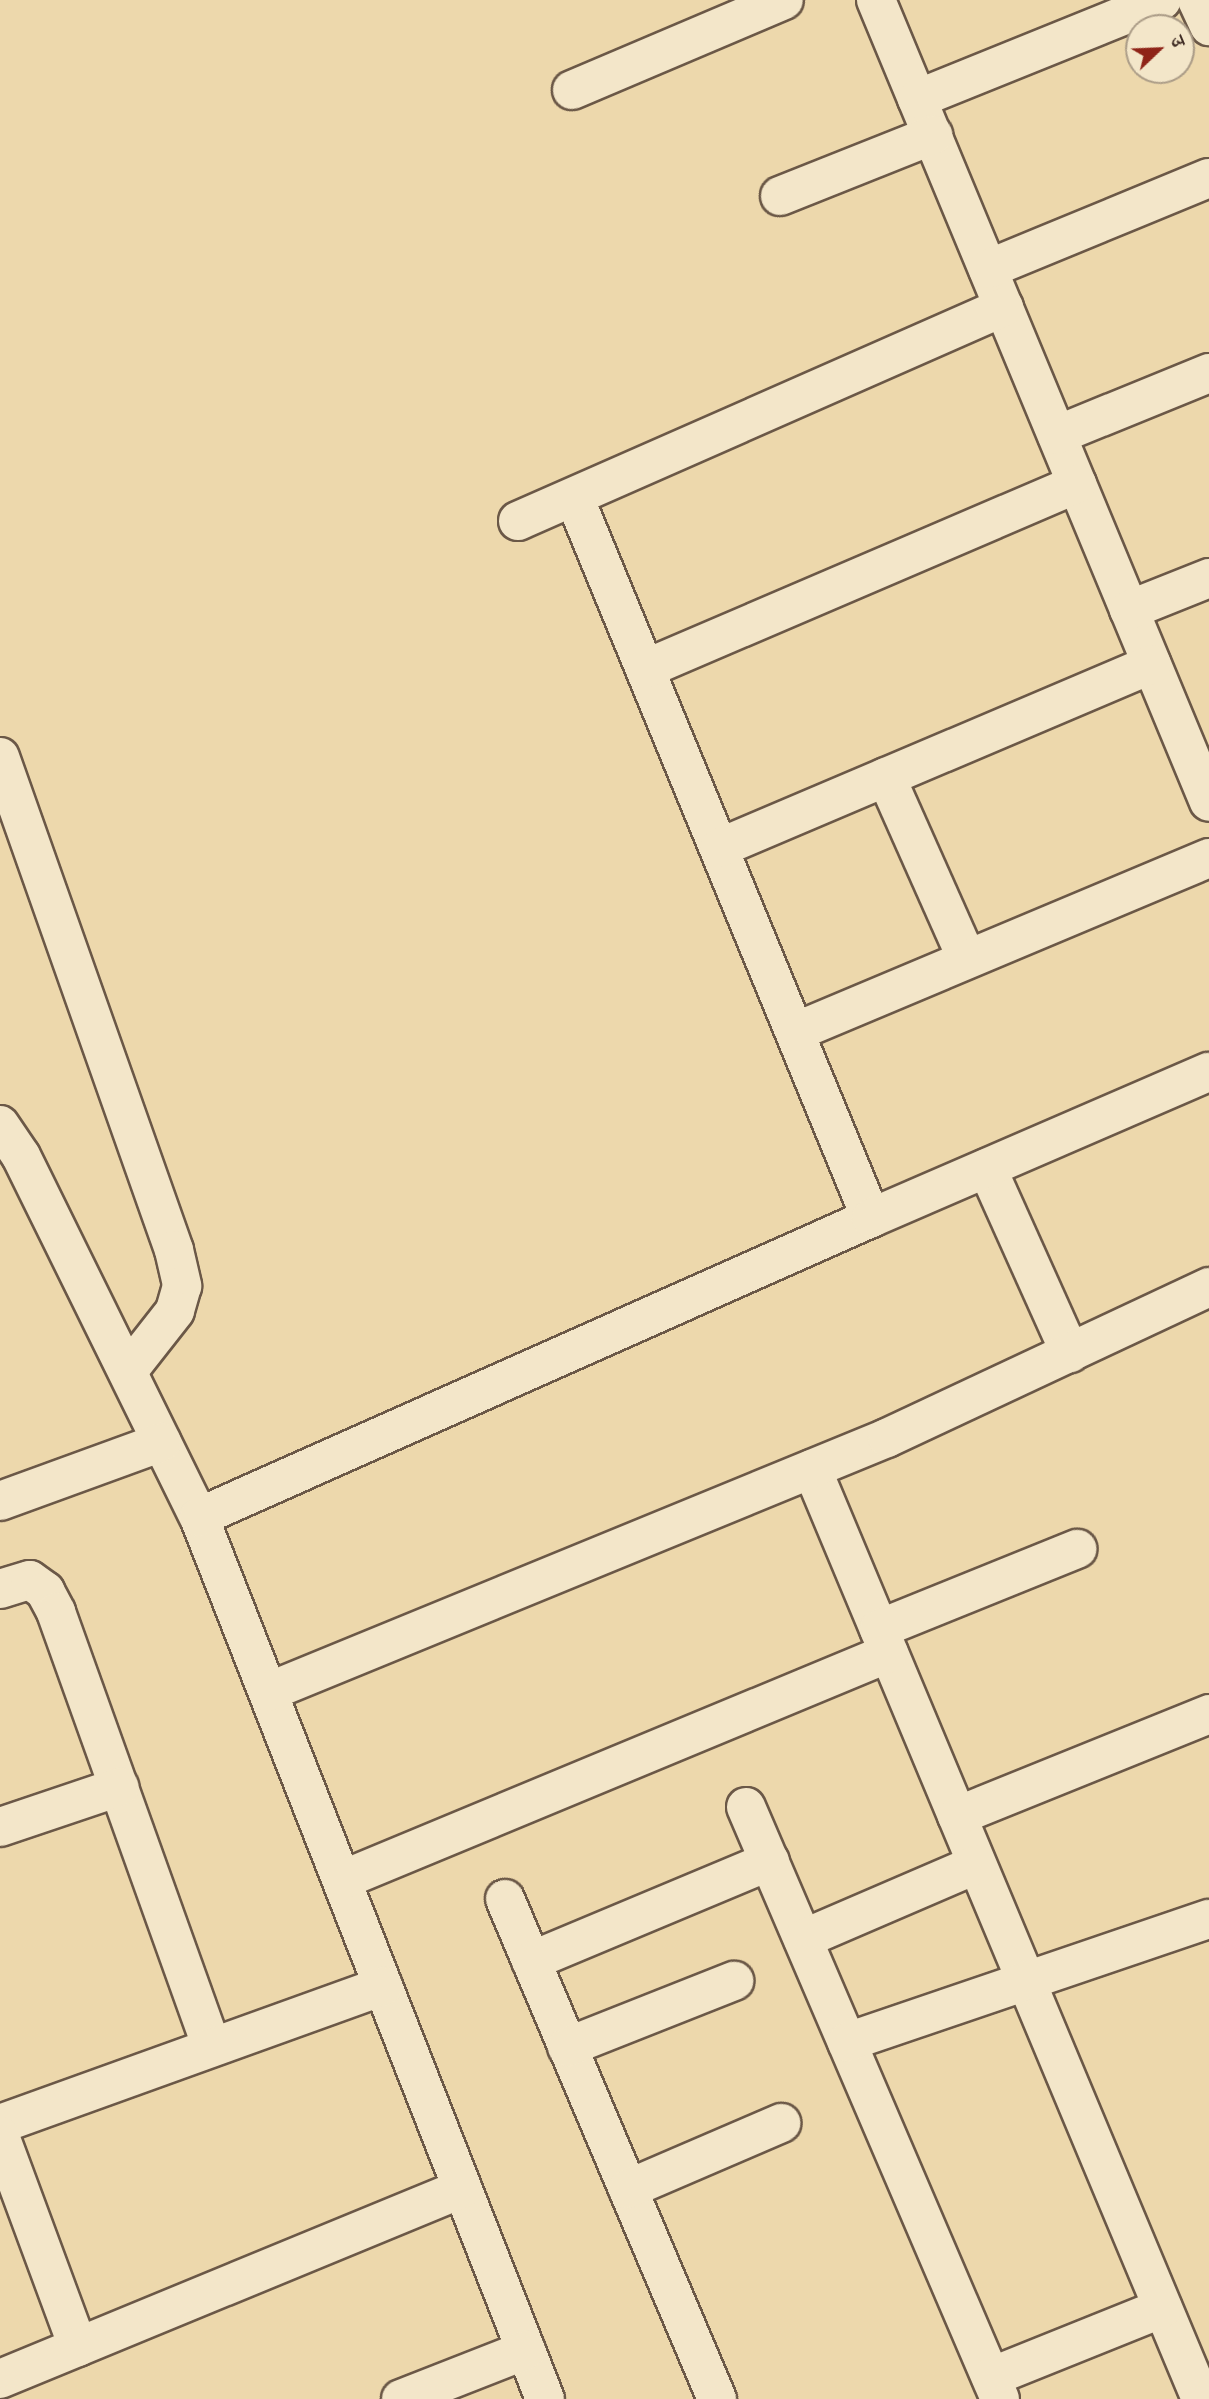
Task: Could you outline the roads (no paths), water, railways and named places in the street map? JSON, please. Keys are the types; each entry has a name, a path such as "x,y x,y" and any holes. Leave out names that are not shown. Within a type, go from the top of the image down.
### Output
{"street":[{"path":"572,90 784,0"},
{"path":"876,0 1209,802"},
{"path":"917,99 1162,0"},
{"path":"1197,0 1209,26"},
{"path":"780,196 933,135"},
{"path":"988,269 1209,178"},
{"path":"518,521 1004,307"},
{"path":"1057,435 1209,373"},
{"path":"645,669 1077,484"},
{"path":"574,497 871,1218"},
{"path":"1129,610 1209,578"},
{"path":"719,848 1152,664"},
{"path":"0,757 174,1250 182,1286 176,1311 128,1371"},
{"path":"886,777 967,959"},
{"path":"794,1032 1209,858"},
{"path":"199,1517 871,1218 1209,1072"},
{"path":"0,1125 22,1156 199,1517 545,2399"},
{"path":"987,1168 1070,1353"},
{"path":"268,1692 887,1438 1209,1288"},
{"path":"0,1502 162,1442"},
{"path":"813,1469 1201,2399"},
{"path":"342,1880 884,1641 1077,1549"},
{"path":"0,1589 30,1580 46,1591 56,1612 212,2048"},
{"path":"957,1816 1209,1714"},
{"path":"0,1827 119,1787"},
{"path":"746,1807 996,2388 1163,2308"},
{"path":"531,1961 770,1861"},
{"path":"803,1938 977,1864"},
{"path":"505,1899 717,2399"},
{"path":"847,2042 1209,1919"},
{"path":"567,2047 733,1981"},
{"path":"0,2124 383,1986"},
{"path":"628,2189 781,2123"},
{"path":"0,2136 78,2347"},
{"path":"0,2379 462,2189"},
{"path":"401,2399 526,2350"}]}
